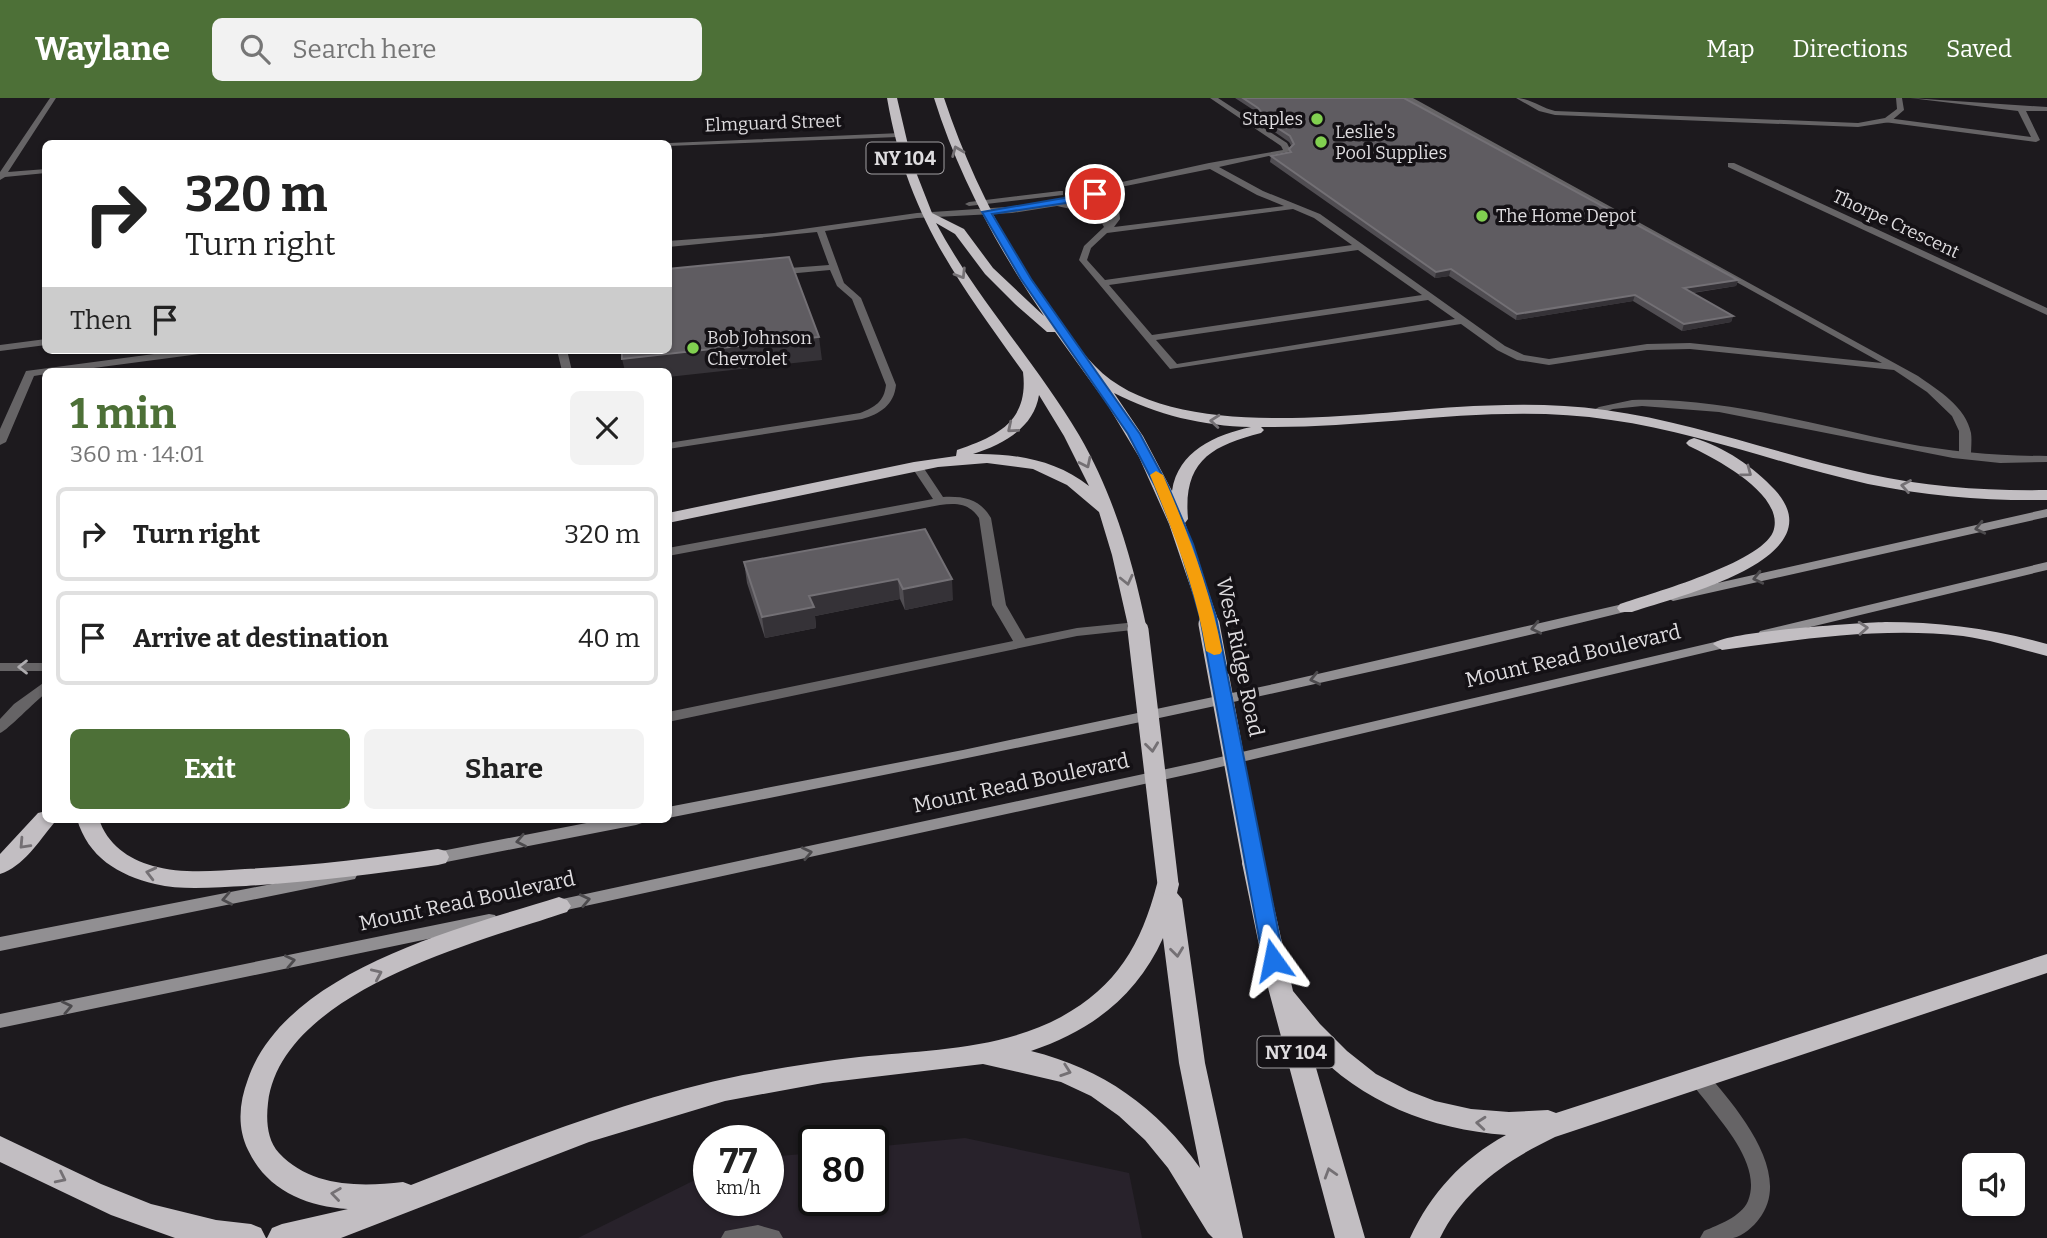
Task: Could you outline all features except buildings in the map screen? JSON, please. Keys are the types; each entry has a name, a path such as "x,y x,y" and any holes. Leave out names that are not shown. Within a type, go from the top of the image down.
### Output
{"highway":[{"name":"NY 104","path":"892,98 898,135 927,215 967,283 1029,368 1074,438 1114,529 1137,628 1192,1063 1226,1238"},
{"name":"West Ridge Road","path":"939,98 959,158 984,207 1026,279 1090,370 1148,460 1186,544 1208,617 1253,863 1279,985 1350,1238"},
{"path":"927,215 951,223 965,234 986,267 1020,304 1070,343"},
{"path":"672,517 916,466 969,451 1010,432 1023,419 1031,404 1033,388 1029,368"},
{"path":"1090,370 1128,397 1174,414 1237,423 1308,422 1530,410 1593,413 1667,426 1842,473 1898,485 1976,495 2047,495"},
{"path":"1593,413 1675,436 1731,461 1769,492 1781,519 1780,535 1761,554 1708,578 1626,608"},
{"path":"1186,544 1179,499 1182,478 1191,461 1211,445 1230,437 1265,428 1308,422"},
{"path":"916,466 987,459 1045,467 1066,477 1085,491 1102,509 1114,529"},
{"path":"1722,644 1830,631 1927,626 1991,634 2047,650"},
{"path":"0,866 17,852 42,823"},
{"path":"89,823 93,835 110,854 137,869 176,878 299,874 438,858"},
{"path":"282,1238 332,1228 596,1129 723,1091 855,1068 975,1056 1048,1035 1086,1014 1119,988 1133,972 1154,936 1168,884"},
{"path":"452,1183 398,1195 354,1196 317,1191 285,1178 271,1164 256,1136 253,1118 259,1082 277,1047 290,1031 335,995 414,958 559,906"},
{"path":"1425,1238 1441,1206 1469,1174 1527,1137 1574,1118 2047,963"},
{"path":"1279,985 1305,1024 1336,1056 1373,1085 1417,1109 1489,1124 1532,1124 1574,1118"},
{"path":"975,1056 1024,1060 1062,1070 1091,1081 1125,1103 1184,1167 1226,1238"},
{"path":"0,1148 140,1215 200,1232 251,1238"}],"main road":[{"name":"Mount Read Boulevard","path":"672,812 963,755 1274,688 2047,513"},
{"name":"Mount Read Boulevard","path":"0,1021 559,906 1199,768 2047,566"},
{"path":"0,944 616,823"}],"street":[{"path":"1,176 53,98"},
{"path":"672,244 744,239 984,207 1090,191 1287,151 1284,145 1213,98"},
{"path":"1408,98 1894,366 1954,412 1966,432 1965,455"},
{"path":"1519,98 1541,110 1555,113 1858,125 1887,120 2047,141"},
{"path":"1887,120 1901,110 1899,98"},
{"path":"1913,98 2021,109 2047,109"},
{"path":"2021,109 2036,140"},
{"name":"Elmguard Street","path":"672,143 898,135"},
{"path":"1209,165 1260,193 1317,216 1509,353 1534,361 1564,360 1647,347 1690,346 1894,366"},
{"name":"Thorpe Crescent","path":"1731,165 2047,312"},
{"path":"1,176 42,171"},
{"path":"1034,206 1066,200 1090,191"},
{"path":"1090,191 1117,214 1114,224 1088,246 1083,260 1174,367 1463,321"},
{"path":"984,207 1059,205 1093,210 1104,217 1107,230"},
{"path":"1107,230 1294,206"},
{"path":"672,445 862,416 879,410 890,397 891,385 856,299 840,284 820,229"},
{"path":"1103,283 1360,247"},
{"path":"765,273 834,267"},
{"path":"1149,338 1430,297"},
{"path":"0,348 42,343"},
{"path":"70,368 177,354"},
{"path":"0,442 30,373 42,372"},
{"path":"1593,413 1610,406 1632,404 1719,408 1965,455 1999,459 2047,459"},
{"path":"916,466 940,501"},
{"path":"672,551 940,501 963,500 982,513 999,605 1021,643"},
{"path":"672,716 1093,629 1137,628"},
{"path":"0,667 42,667"},
{"path":"3,722 42,688"},
{"path":"1698,1077 1739,1129 1752,1154 1760,1182 1758,1203 1746,1218 1729,1231 1711,1238"},
{"path":"732,1238 758,1235 772,1238"}],"shaded area":[{"path":"965,1138 1129,1173 1142,1238 578,1238 693,1181 693,1216 784,1216 784,1156 798,1154 798,1216 889,1216 889,1145"}],"slow traffic":[{"path":"1156,475 1186,544 1208,617 1214,651"}],"place":[{"name":"Staples","path":"1317,119"},
{"name":"Leslie's Pool Supplies","path":"1321,142"},
{"name":"The Home Depot","path":"1482,216"},
{"name":"Bob Johnson Chevrolet","path":"693,348"}],"route":[{"path":"1095,194 1090,191 1066,200 986,212 1048,313 1134,434 1162,486 1186,544 1208,617 1273,960"}]}
